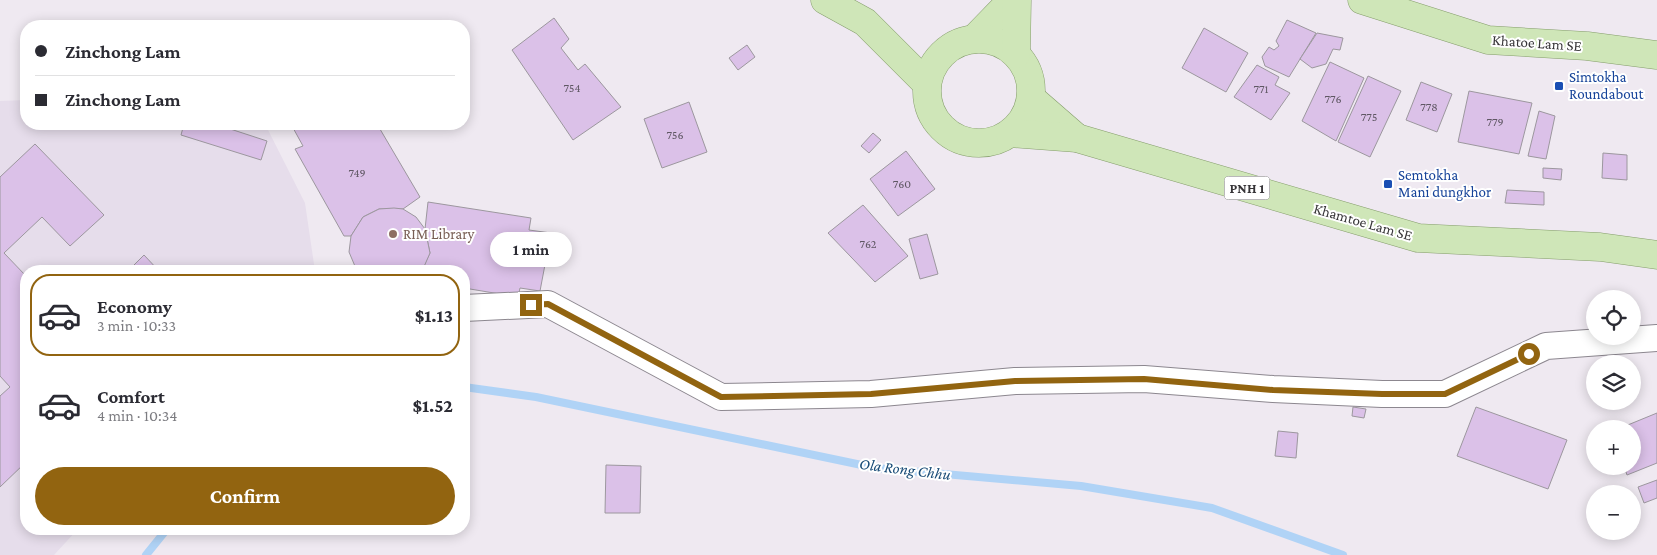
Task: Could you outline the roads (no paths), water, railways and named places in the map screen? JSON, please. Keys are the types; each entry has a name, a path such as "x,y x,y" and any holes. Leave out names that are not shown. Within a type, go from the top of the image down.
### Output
{"main road":[{"path":"826,0 865,22 927,84"},
{"path":"974,39 1012,0"},
{"path":"1016,54 1017,0"},
{"name":"Khatoe Lam SE","path":"1362,0 1488,40 1587,46 1657,55"},
{"path":"974,39 996,42 1016,54 1025,67 1030,82 1031,98 1020,123 1010,133 985,144 971,143 952,136 937,123 930,111 927,98 927,84 932,68 942,54 962,42 974,39"},
{"path":"885,43 942,54"},
{"name":"Khamtoe Lam SE","path":"1031,98 1077,138"},
{"name":"Khamtoe Lam SE","path":"1010,133 1077,138 1418,238 1600,247 1657,255"}],"lane":[{"path":"470,308 548,304 721,397 871,394 1015,381 1144,379 1273,390 1445,394 1546,346 1657,338"}],"waterway":[{"name":"Ola Rong Chhu","path":"470,388 536,397 876,468 1081,486 1212,508 1343,555"},
{"name":"Ola Rong Chhu","path":"146,555 162,535"}],"place":[{"name":"Simtokha Roundabout","path":"1559,86"},
{"name":"Semtokha Mani dungkhor","path":"1388,184"},
{"name":"RIM Library","path":"393,234"}]}
